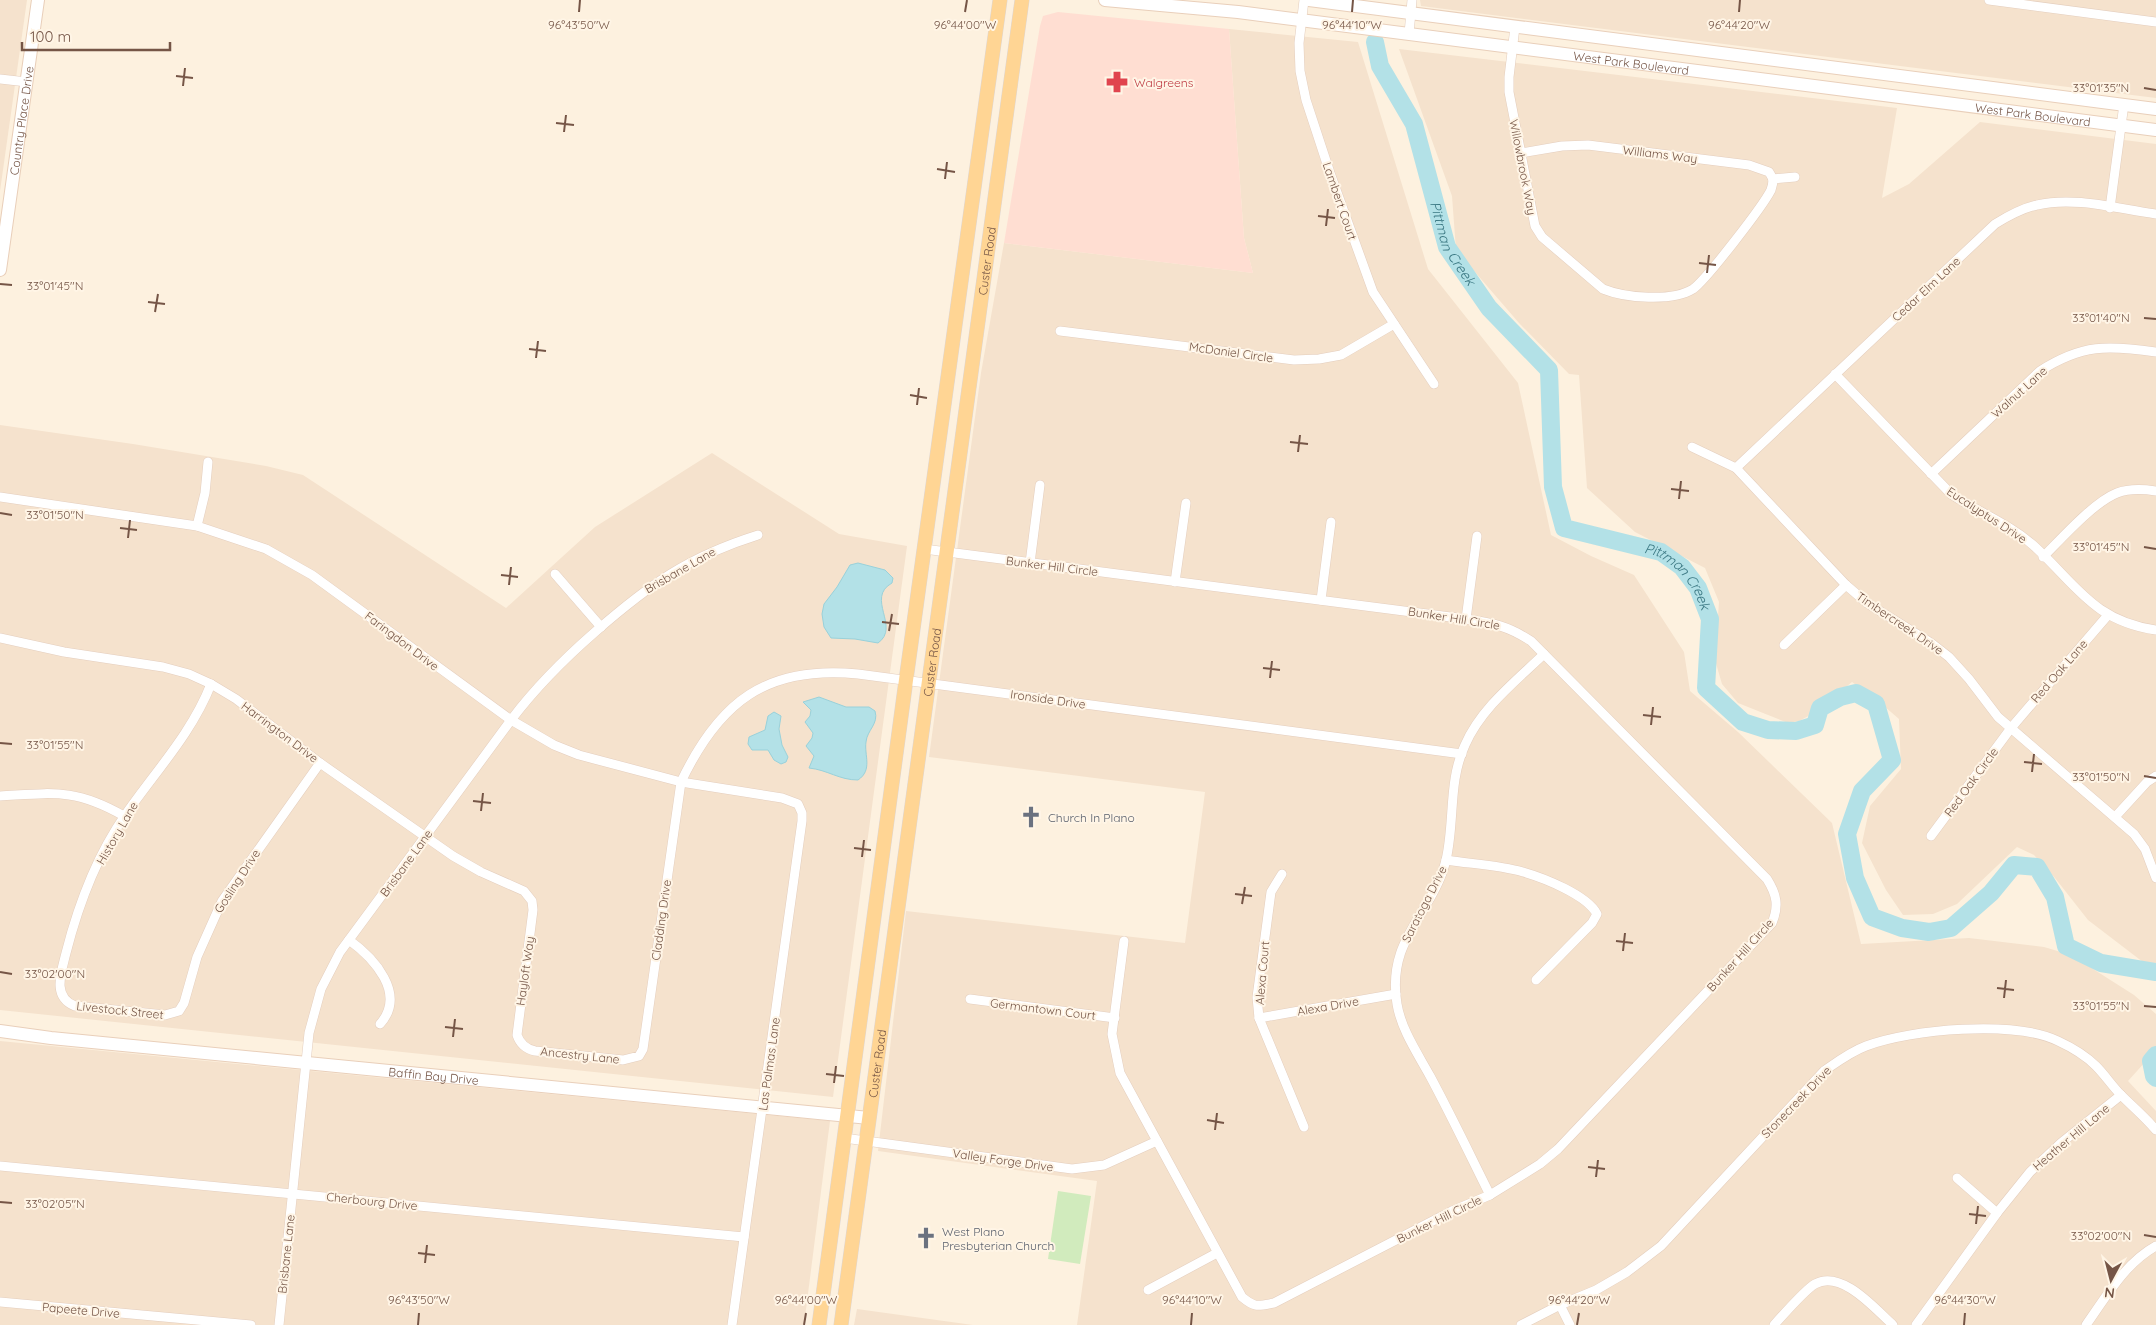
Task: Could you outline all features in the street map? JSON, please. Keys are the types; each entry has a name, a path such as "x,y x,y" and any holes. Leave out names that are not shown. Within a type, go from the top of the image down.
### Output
{"main road":[{"name":"Country Place Drive","path":"0,270 4,219 38,0"},
{"name":"Custer Road","path":"819,1325 1000,0"},
{"name":"Custer Road","path":"841,1325 1022,0"},
{"name":"West Park Boulevard","path":"1105,0 1195,4 1301,21 2156,130"},
{"name":"West Park Boulevard","path":"1309,0 2156,109"},
{"name":"Baffin Bay Drive","path":"0,1031 51,1038 869,1118"}],"street":[{"name":"Lambert Court","path":"1304,0 1301,21 1300,71 1306,100 1362,266 1373,292 1434,384"},
{"path":"1409,34 1412,0"},
{"path":"1989,0 2156,22"},
{"name":"Willowbrook Way","path":"1515,27 1509,92 1535,226 1542,237 1603,289 1615,294 1661,297 1692,289 1705,277 1757,210 1772,188 1773,179"},
{"path":"0,79 26,82"},
{"path":"2110,208 2124,104"},
{"name":"Williams Way","path":"1521,153 1562,146 1588,145 1749,165 1769,172 1773,179"},
{"path":"1773,179 1795,177"},
{"name":"Cedar Elm Lane","path":"1736,468 1995,224 2008,216 2036,205 2059,202 2156,214"},
{"name":"McDaniel Circle","path":"1060,331 1294,360 1320,359 1341,355 1394,324"},
{"name":"Walnut Lane","path":"1931,474 2040,371 2060,358 2083,350 2106,347 2156,352"},
{"name":"Eucalyptus Drive","path":"1835,374 1952,494 1971,507 2010,528 2033,545 2092,606 2125,623 2156,630"},
{"name":"Timbercreek Drive","path":"1692,447 1736,468 1846,584 1867,603 1931,643 1949,657 1969,679 1992,710 2134,834 2145,848 2156,878"},
{"path":"197,526 205,493 208,462"},
{"path":"1030,563 1040,484"},
{"path":"2043,557 2087,515 2117,493 2135,489 2156,491"},
{"name":"Faringdon Drive","path":"0,497 197,526 266,549 312,575 535,736 578,755 681,782 782,798 798,804"},
{"path":"1176,582 1186,503"},
{"path":"1321,600 1331,522"},
{"name":"Brisbane Lane","path":"279,1325 291,1193 309,1033 322,989 340,952 533,691 635,596 661,578 723,546 758,535"},
{"path":"1466,619 1477,536"},
{"name":"Bunker Hill Circle","path":"924,549 1498,623 1515,630 1531,641 1767,879 1776,893 1777,902 1776,914 1772,923 1558,1149 1540,1164 1490,1194 1452,1211 1274,1303 1252,1306 1242,1298 1120,1073 1112,1034 1124,941"},
{"path":"554,574 601,627"},
{"path":"1784,645 1846,584"},
{"name":"Red Oak Lane","path":"2011,728 2108,615"},
{"name":"Harrington Drive","path":"0,638 64,652 163,667 189,674 211,684 249,708 320,763 424,837 474,868 518,888 530,897"},
{"name":"Saratoga Drive","path":"1490,1194 1409,1036 1397,1005 1396,972 1404,941 1431,896 1446,860 1456,767 1464,746 1475,726 1496,701 1544,654"},
{"name":"Ironside Drive","path":"681,782 698,747 727,712 744,698 780,679 815,672 835,671 1462,754"},
{"name":"History Lane","path":"63,998 60,983 72,932 96,869 124,816 193,720 211,684"},
{"name":"Red Oak Circle","path":"1931,836 2011,728"},
{"name":"Gosling Drive","path":"179,1011 184,1003 205,936 222,901 320,763"},
{"path":"2115,817 2147,782 2156,776"},
{"name":"Cladding Drive","path":"639,1056 643,1050 681,782"},
{"path":"0,796 46,792 74,795 99,803 124,816"},
{"name":"Las Palmas Lane","path":"732,1325 802,821 802,812 798,804"},
{"path":"1446,860 1523,872 1570,891 1594,908 1597,914 1592,923 1536,980"},
{"name":"Alexa Court","path":"1282,874 1271,892 1257,997 1259,1018 1304,1127"},
{"name":"Hayloft Way","path":"522,1044 517,1035 533,910 530,897"},
{"path":"349,940 374,961 384,978 391,1005 387,1016 380,1024"},
{"name":"Alexa Drive","path":"1259,1018 1396,994"},
{"name":"Livestock Street","path":"63,998 75,1006 165,1015 179,1011"},
{"name":"Germantown Court","path":"970,1000 1115,1018"},
{"name":"Stonecreek Drive","path":"1520,1325 1596,1290 1627,1272 1661,1246 1824,1071 1844,1057 1866,1046 1915,1034 1956,1030 1996,1030 2032,1033 2056,1040 2095,1065 2121,1095 2156,1130"},
{"name":"Ancestry Lane","path":"522,1044 536,1051 623,1060 639,1056"},
{"name":"Heather Hill Lane","path":"1916,1325 1997,1213 2030,1172 2061,1143 2121,1095"},
{"name":"Valley Forge Drive","path":"844,1138 1072,1169 1090,1168 1116,1161 1157,1141"},
{"name":"Cherbourg Drive","path":"0,1166 744,1237"},
{"path":"1957,1178 1997,1213"},
{"path":"2086,1325 2130,1266 2146,1251 2156,1246"},
{"path":"1148,1290 1218,1254"},
{"path":"1774,1325 1815,1283 1827,1281 1849,1286 1893,1325"},
{"name":"Papeete Drive","path":"0,1302 251,1325"},
{"path":"1560,1305 1570,1325"}],"shaded area":[{"path":"0,0 27,0 0,191"},
{"path":"1420,0 2156,0 2156,98 1421,6"},
{"path":"1058,12 1229,29 1244,238 1253,273 1004,243 1040,26 1043,16"},
{"path":"1229,29 1358,42 1428,269 1518,383 1551,535 1591,556 1634,575 1684,652 1690,691 1738,732 1832,823 1861,944 1969,938 2044,947 2071,955 2134,995 2156,1014 2156,1050 2128,1081 2156,1111 2156,1325 1077,1325 1097,1181 878,1151 906,911 1185,943 1205,792 929,757 981,373 1004,243 1253,273 1244,238"},
{"path":"1399,49 1897,108 1882,198 1909,184 1980,122 2156,144 2156,972 2088,920 2034,855 2017,847 1957,904 1933,914 1903,915 1886,890 1862,843 1870,806 1901,769 1899,719 1852,682 1814,713 1799,721 1788,723 1738,703 1722,684 1715,660 1719,602 1705,568 1635,532 1587,488 1579,375 1569,374 1519,323 1456,250 1452,196"},
{"path":"0,425 133,444 266,466 303,475 506,608 595,527 712,453 839,534 907,546 833,1097 0,1010"},
{"path":"0,1041 830,1121 804,1325 0,1325"},
{"path":"857,1309 973,1325 854,1325"}],"green space":[{"path":"1058,1191 1091,1196 1080,1264 1048,1259"}],"water":[{"path":"858,563 885,570 893,578 892,583 885,589 882,596 886,629 884,636 878,643 855,639 831,638 824,627 822,614 824,604 850,565"},
{"path":"819,697 846,707 869,707 875,711 875,720 866,742 867,767 863,776 858,780 851,780 809,768 814,756 806,746 813,733 805,722 810,716 811,710 803,702"},
{"path":"774,712 781,716 779,729 782,745 788,757 786,762 781,764 774,760 768,750 752,750 748,744 749,737 765,730 768,716"}],"waterway":[{"name":"Pittman Creek","path":"1375,42 1380,66 1414,124 1447,247 1489,308 1549,370 1553,487 1564,528 1661,552 1682,567 1698,588 1710,619 1706,688 1743,722 1768,730 1796,731 1815,725 1820,708 1840,697 1856,693 1876,704 1892,760 1862,791 1847,834 1855,878 1872,917 1902,928 1929,932 1951,928 1991,893 2014,865 2037,867 2055,897 2066,946 2101,963 2156,972"},
{"name":"Pittman Creek","path":"2156,1055 2151,1061 2156,1078"}],"place":[{"name":"Walgreens","path":"1117,82"},
{"name":"Church In Plano","path":"1031,817"},
{"name":"West Plano Presbyterian Church","path":"926,1238"}]}
